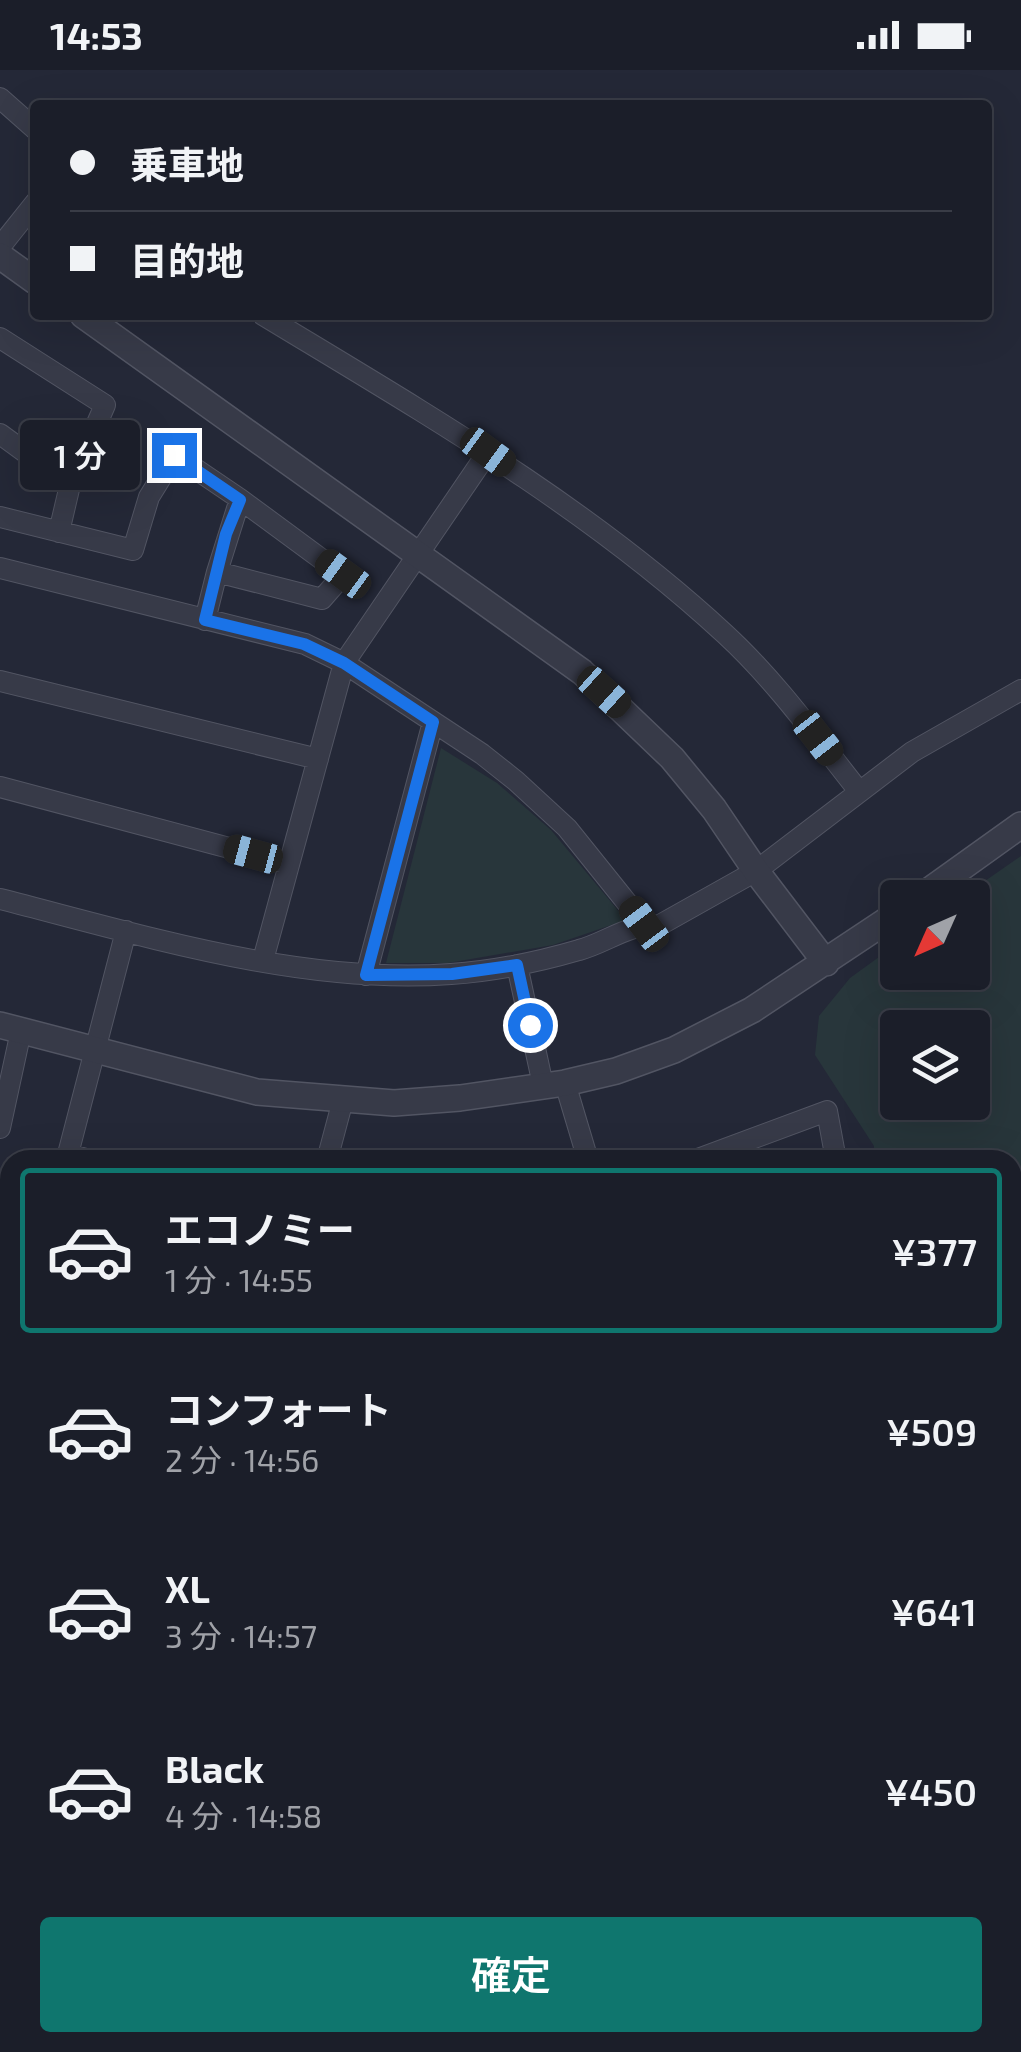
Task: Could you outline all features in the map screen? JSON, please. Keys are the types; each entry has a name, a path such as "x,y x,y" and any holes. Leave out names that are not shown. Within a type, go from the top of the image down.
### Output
{"street":[{"path":"0,98 30,125"},
{"path":"0,247 30,209"},
{"path":"0,256 30,277"},
{"path":"90,320 582,672 672,758 714,808 826,963"},
{"path":"271,320 488,452 638,559 728,637 797,712 858,790"},
{"path":"0,338 104,405 70,485 59,532"},
{"path":"0,434 70,485"},
{"path":"263,960 344,663 488,452"},
{"path":"0,517 133,550 149,497 174,455 343,574 322,599 216,572"},
{"path":"205,620 240,500"},
{"path":"0,568 304,644 344,663 516,781 567,828 644,924"},
{"path":"0,681 318,759"},
{"path":"0,899 126,932 337,974 452,974 517,965 583,950 644,924 658,926 756,871 912,752 1021,690"},
{"path":"366,975 433,722"},
{"path":"0,786 289,864"},
{"path":"944,880 1021,825"},
{"path":"0,1128 11,1028 257,1092 394,1103 460,1098 554,1084 616,1070 674,1050 752,1010 880,925"},
{"path":"69,1150 126,932"},
{"path":"517,965 554,1084 584,1150"},
{"path":"329,1150 343,1100"},
{"path":"722,1150 827,1111 834,1150"}],"shaded area":[{"path":"441,748 497,783 551,830 626,920 553,945 448,963 386,963"},
{"path":"1021,856 1021,1150 874,1150 815,1055 819,1016 850,978 880,956 880,990 990,990 990,880 986,880"}],"route":[{"path":"174,455 240,500 226,534 205,620 304,644 344,663 433,722 366,975 452,974 517,965 530,1025"}]}
